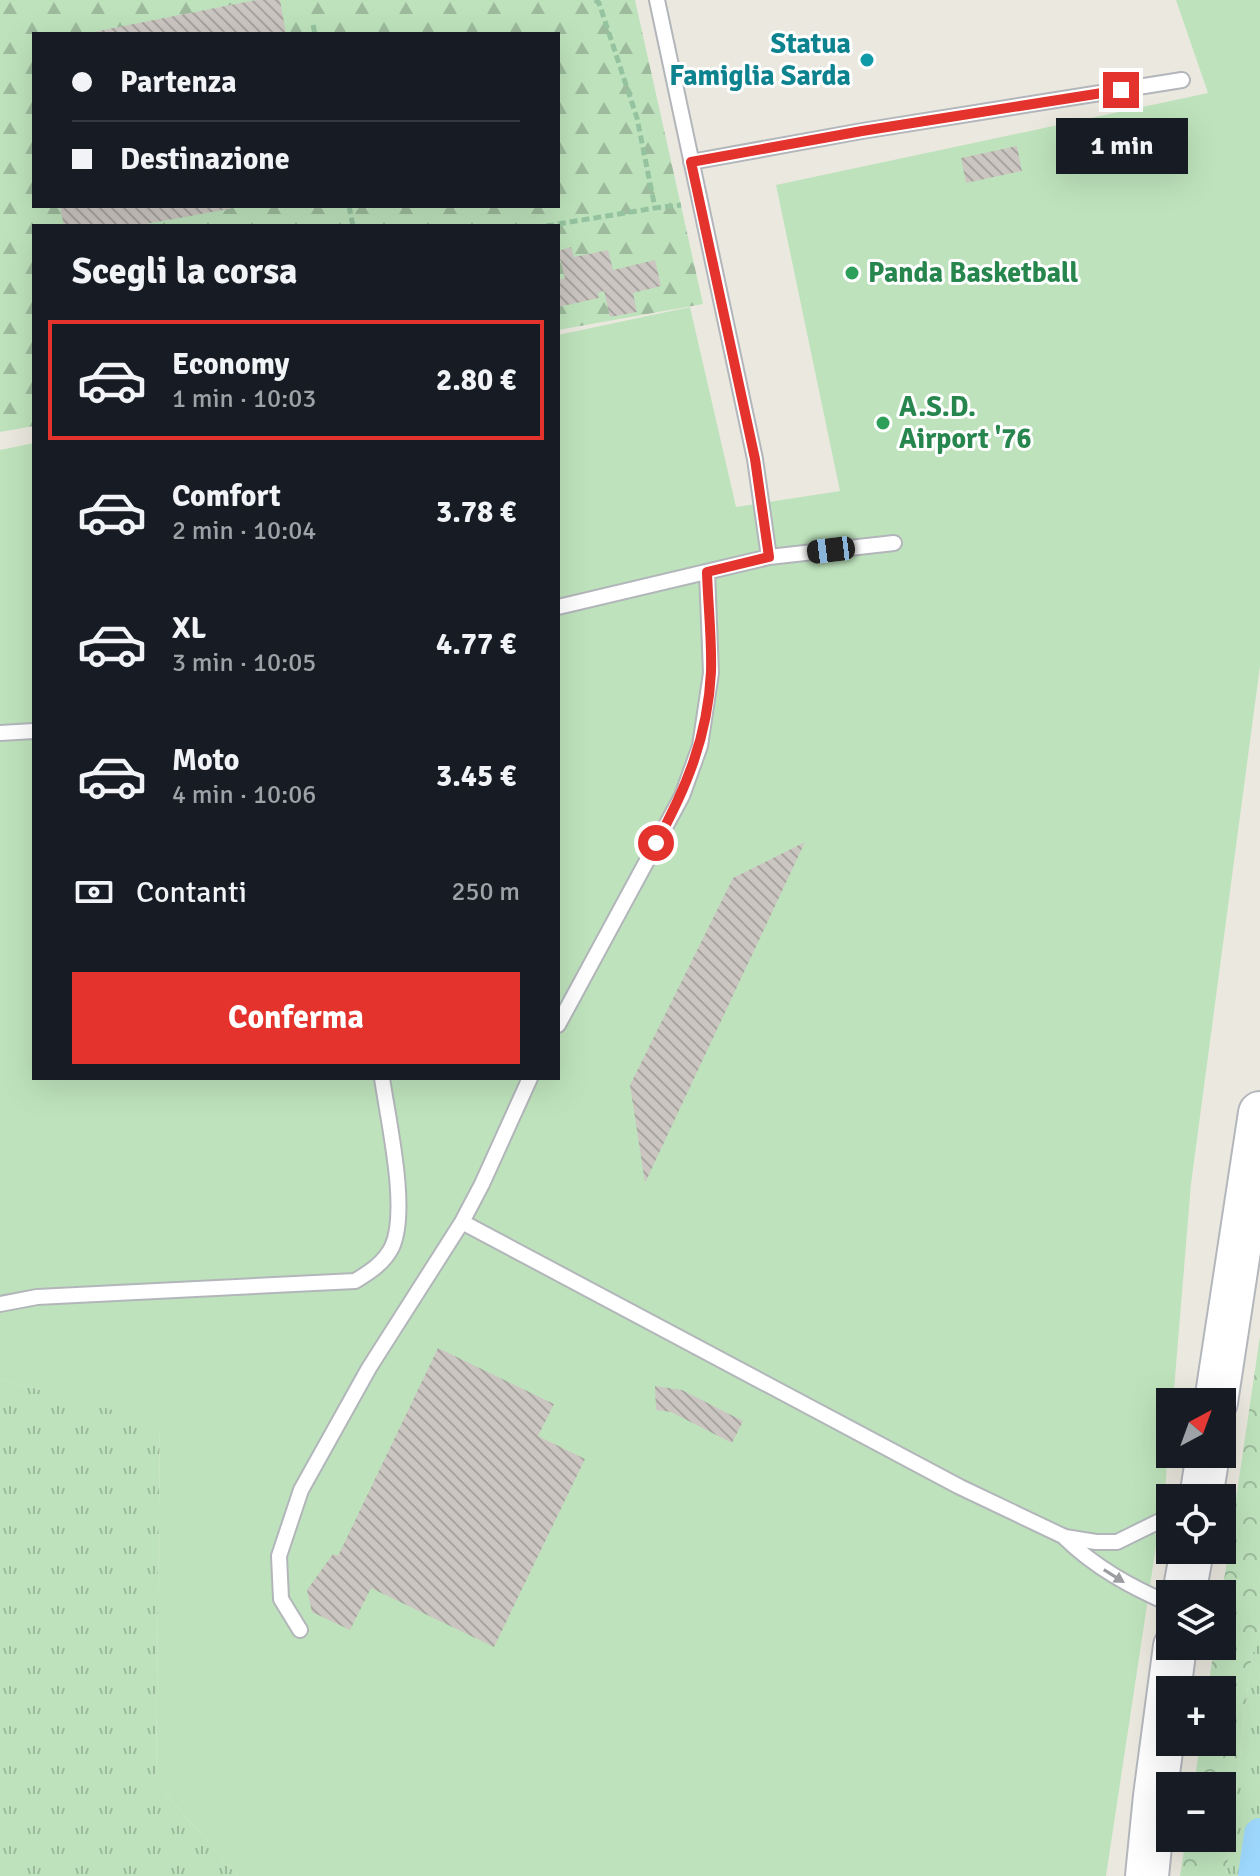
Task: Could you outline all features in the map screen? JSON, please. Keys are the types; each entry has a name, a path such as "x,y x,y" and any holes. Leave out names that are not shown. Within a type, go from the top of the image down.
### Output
{"main road":[{"path":"1218,1388 1260,1113"},
{"path":"1147,1876 1173,1660"}],"lane":[{"path":"657,0 755,459 769,557"},
{"path":"691,162 862,131 1182,80"},
{"path":"560,607 769,557 894,543"},
{"path":"560,1021 682,796 700,746 711,673 707,572"},
{"path":"0,733 32,731"},
{"path":"0,1304 37,1297 355,1281 376,1268 392,1247 400,1218 382,1080"},
{"path":"300,1630 281,1599 279,1556 301,1490 369,1368 462,1222 529,1080"},
{"path":"462,1222 890,1450 1065,1537 1087,1559 1156,1598"},
{"path":"1065,1537 1117,1542 1156,1521"}],"path":[{"path":"595,0 599,3 637,118 655,208"},
{"path":"313,25 315,32"},
{"path":"558,224 699,200"}],"green space":[{"path":"0,0 635,0 703,304 560,330 560,224 32,224 32,426 0,432"},
{"path":"1176,0 1260,0 1260,666 1191,1184 1174,1388 1156,1388 1156,1468 1167,1468 1166,1480 1165,1484 1156,1484 1156,1546 1106,1876 238,1876 156,1783 160,1423 0,1379 0,450 32,443 32,1080 560,1080 560,335 690,307 736,507 840,491 776,185 1208,93"},
{"path":"1260,1336 1260,1626 1251,1661 1236,1790 1236,1772 1196,1772 1198,1756 1236,1756 1236,1676 1210,1676 1212,1660 1236,1660 1236,1580 1224,1580 1226,1564 1236,1564 1236,1499"},
{"path":"0,1379 160,1422 156,1783 238,1876 0,1876"},
{"path":"1260,1626 1260,1876 1226,1876 1229,1852 1236,1852 1236,1790 1251,1661"},
{"path":"1184,1852 1229,1852 1226,1876 1180,1876"}],"building":[{"path":"256,0 280,0 286,32 93,32"},
{"path":"1017,146 1022,171 966,183 961,158"},
{"path":"60,208 234,208 146,224 64,224"},
{"path":"571,247 574,257 608,250 613,270 655,260 661,286 633,293 637,312 610,317 604,291 598,293 599,298 560,307 560,279 565,278 560,250"},
{"path":"805,842 645,1183 630,1085 733,878"},
{"path":"438,1348 554,1404 538,1436 585,1459 494,1647 371,1588 350,1630 312,1612 307,1590 333,1554 338,1556"},
{"path":"655,1386 682,1390 743,1421 732,1443 671,1412 656,1410"}],"waterway":[{"path":"1254,1876 1260,1834"}],"place":[{"name":"Statua Famiglia Sarda","path":"867,60"},
{"name":"Panda Basketball","path":"852,273"},
{"name":"A.S.D. Airport '76","path":"883,423"}],"route":[{"path":"656,843 682,796 700,746 711,673 707,572 769,557 755,459 691,162 1121,90"}]}
